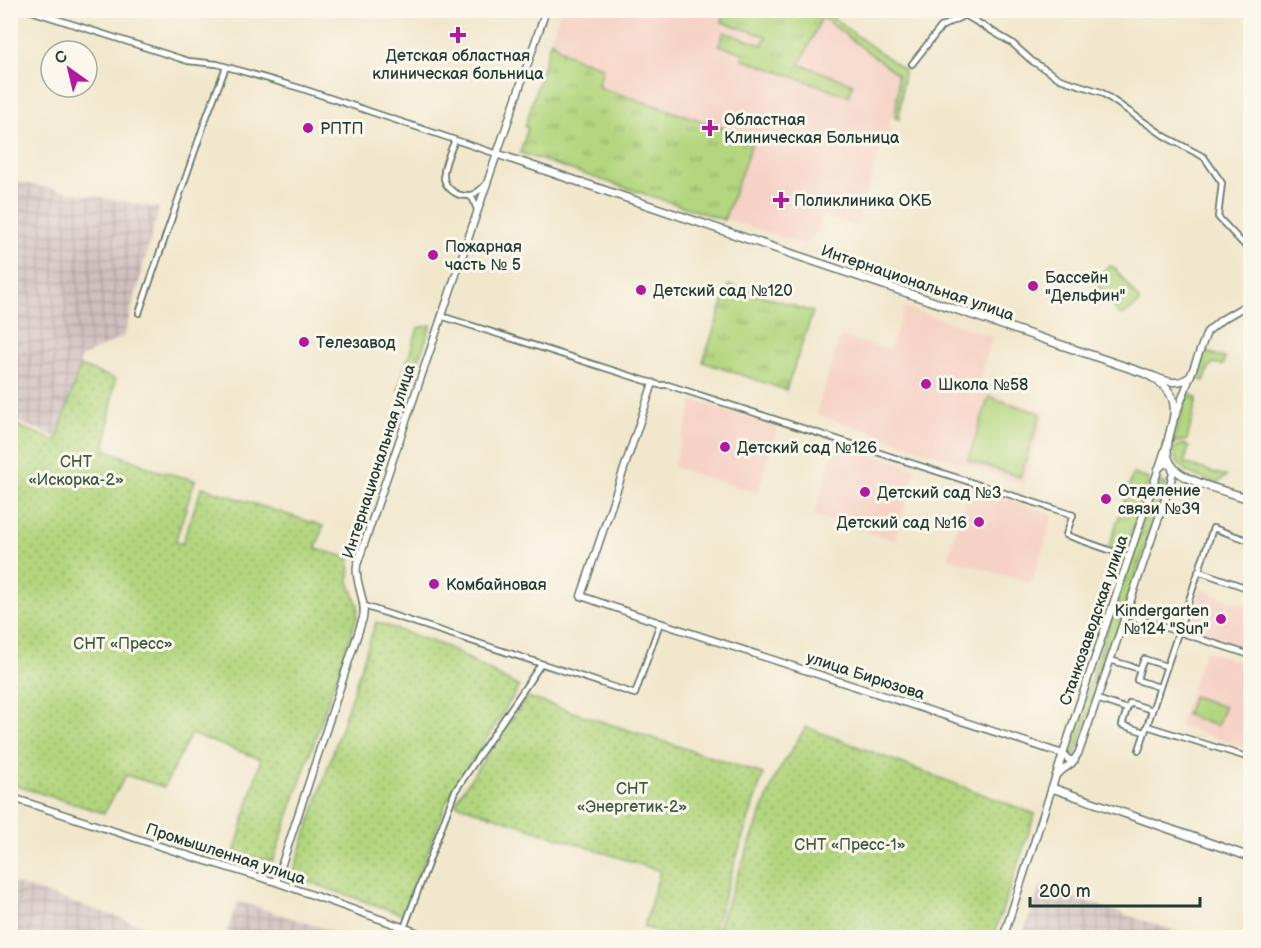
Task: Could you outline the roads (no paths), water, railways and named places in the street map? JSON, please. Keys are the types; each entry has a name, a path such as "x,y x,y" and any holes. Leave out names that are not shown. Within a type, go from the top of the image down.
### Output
{"main road":[{"name":"Интернациональная улица","path":"497,154 1144,373 1162,383 1173,400 1174,420 1168,440 1167,457 1171,466"},
{"path":"1171,466 1186,477 1251,499"},
{"path":"1052,788 1251,857"}],"street":[{"name":"Интернациональная улица","path":"28,10 188,60 226,67 303,89 497,154 357,565 357,577 364,606 363,618 276,882"},
{"path":"497,154 546,10"},
{"path":"912,64 941,27 965,13 1012,43 1032,61 1060,79 1101,92 1166,137 1204,157 1222,183 1218,217 1251,251"},
{"path":"139,313 208,112 226,67"},
{"path":"455,140 446,163 444,179 458,195 473,194 486,184"},
{"path":"468,195 473,199 477,210"},
{"path":"1174,420 1207,332 1221,320 1251,303"},
{"path":"441,316 653,383 668,385 1073,515 1066,535 1129,557"},
{"path":"1144,373 1174,383 1182,382 1189,377"},
{"name":"улица Бирюзова","path":"653,383 582,596 1063,754 1069,760 1075,760"},
{"name":"Станкозаводская улица","path":"1003,938 1168,440"},
{"path":"1158,470 1165,463 1171,466"},
{"name":"Станкозаводская улица","path":"1075,760 1170,485 1173,471 1171,466"},
{"path":"1170,485 1176,478 1186,477"},
{"path":"1139,750 1213,528 1251,541"},
{"path":"1198,572 1251,589"},
{"path":"364,606 635,694 660,623"},
{"path":"1126,615 1251,655"},
{"path":"1160,687 1137,680 1140,669 1144,659 1167,666"},
{"path":"1110,660 1140,669"},
{"path":"404,928 455,791 541,663"},
{"path":"1097,699 1127,709"},
{"path":"1144,732 1122,724 1127,709 1130,703 1152,710"},
{"path":"1147,726 1251,758"},
{"path":"1057,774 1075,760"},
{"name":"Промышленная улица","path":"10,797 276,882 433,938"}],"place":[{"name":"Детская областная клиническая больница","path":"458,35"},
{"name":"РПТП","path":"308,128"},
{"name":"Областная Клиническая Больница","path":"710,128"},
{"name":"Поликлиника ОКБ","path":"781,200"},
{"name":"Пожарная часть № 5","path":"433,255"},
{"name":"Бассейн \"Дельфин\"","path":"1033,286"},
{"name":"Детский сад №120","path":"641,290"},
{"name":"Телезавод","path":"304,342"},
{"name":"Школа №58","path":"926,384"},
{"name":"Детский сад №126","path":"725,447"},
{"name":"Детский сад №3","path":"865,492"},
{"name":"Отделение связи №39","path":"1106,499"},
{"name":"Детский сад №16","path":"979,522"},
{"name":"Комбайновая","path":"434,584"},
{"name":"Kindergarten №124 \"Sun\"","path":"1221,619"}],"park label":[{"name":"СНТ «Искорка-2»","path":"76,470"},
{"name":"СНТ «Пресс»","path":"123,643"},
{"name":"СНТ «Энергетик-2»","path":"632,797"},
{"name":"СНТ «Пресс-1»","path":"850,844"}]}
